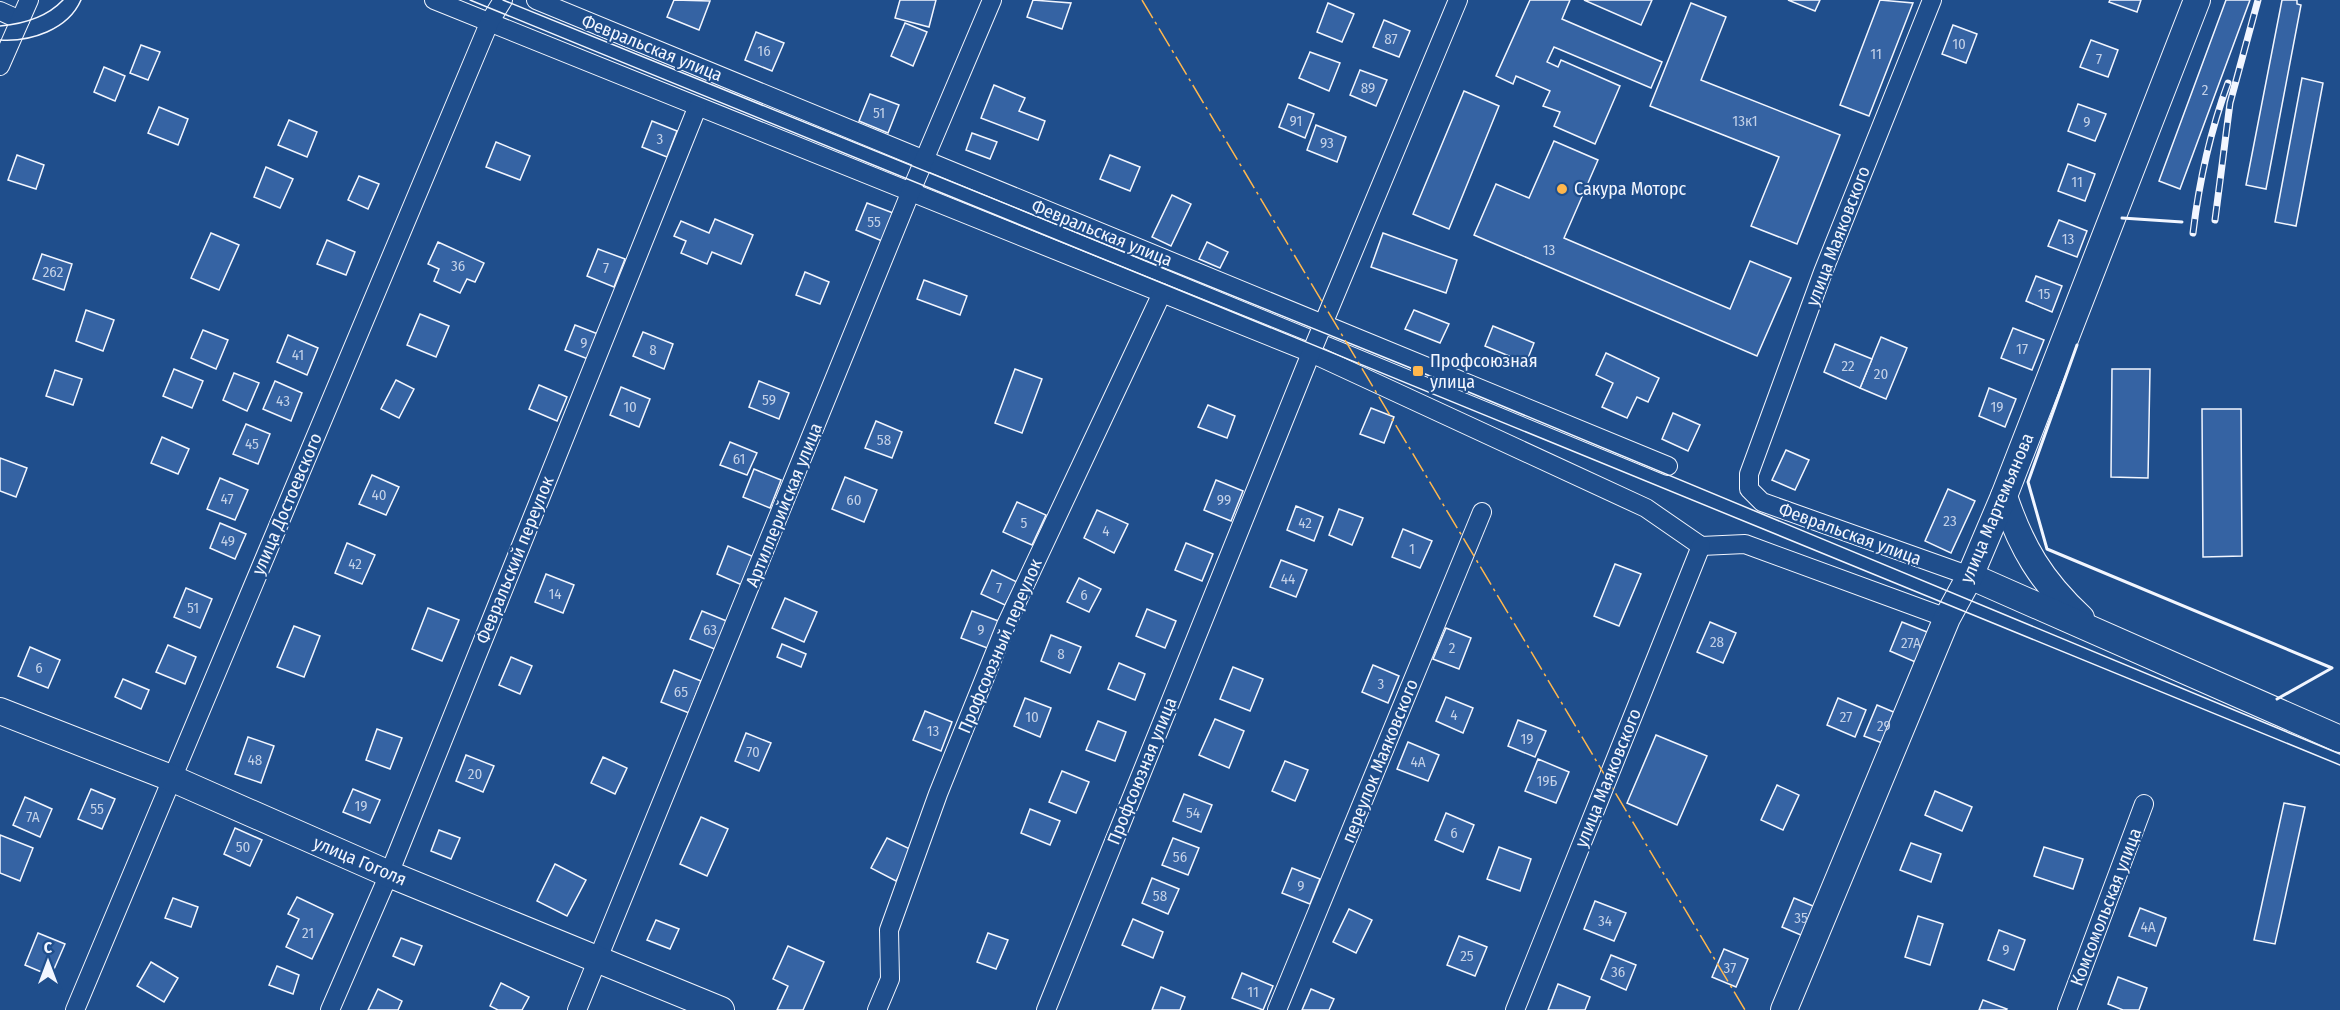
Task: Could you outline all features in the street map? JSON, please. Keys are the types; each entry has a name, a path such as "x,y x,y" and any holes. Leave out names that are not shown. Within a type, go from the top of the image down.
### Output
{"main road":[{"name":"улица Мартемьянова","path":"1784,1010 1947,618 1970,576 2004,496 2197,0"},
{"path":"2004,496 2027,554 2057,596 2098,633"},
{"path":"1970,576 2340,739"},
{"name":"улица Гоголя","path":"0,711 171,778 389,874 721,1010"}],"street":[{"path":"0,66 29,0"},
{"path":"435,0 697,108 911,191 1311,353 1646,508 1701,546 1745,544 1947,618"},
{"name":"улица Достоевского","path":"75,1010 490,21 503,0"},
{"name":"Февральская улица","path":"536,0 1668,466"},
{"name":"Артиллерийская улица","path":"578,1010 911,191 992,0"},
{"name":"Профсоюзная улица","path":"1046,1010 1323,323 1458,0"},
{"name":"улица Маяковского","path":"1749,474 1823,272 1932,0"},
{"path":"0,11 20,20"},
{"name":"Февральский переулок","path":"330,1010 389,874 697,108"},
{"name":"Профсоюзный переулок","path":"877,1010 890,979 889,930 938,794 1006,625 1162,293"},
{"name":"Февральская улица","path":"1749,474 1749,489 1762,502 1970,576"},
{"name":"переулок Маяковского","path":"1277,1010 1482,512"},
{"name":"улица Маяковского","path":"1515,1010 1701,546"},
{"name":"Комсомольская улица","path":"2067,1010 2144,804"}],"building":[{"path":"674,0 710,1 699,30 667,17"},
{"path":"900,0 936,0 929,27 895,18"},
{"path":"1033,0 1071,3 1062,29 1027,17"},
{"path":"1530,0 1570,0 1562,19 1662,62 1651,88 1554,47 1547,62 1558,67 1561,60 1620,86 1595,144 1554,126 1560,112 1543,106 1550,91 1516,76 1513,84 1496,76"},
{"path":"1584,0 1652,0 1641,25"},
{"path":"1788,0 1820,0 1815,11"},
{"path":"1880,0 1913,3 1869,116 1840,105"},
{"path":"2110,0 2141,0 2137,12 2109,2"},
{"path":"2226,0 2250,0 2180,189 2159,181"},
{"path":"2282,0 2297,0 2297,4 2301,5 2266,189 2246,185"},
{"path":"1328,3 1354,14 1342,42 1317,32"},
{"path":"1691,3 1726,17 1701,80 1840,135 1797,244 1751,226 1779,157 1650,106"},
{"path":"1384,20 1410,31 1399,57 1373,47"},
{"path":"905,23 927,32 913,66 891,56"},
{"path":"1953,25 1977,34 1966,63 1942,54"},
{"path":"756,32 784,43 772,71 745,60"},
{"path":"2091,40 2118,50 2108,77 2080,67"},
{"path":"141,45 160,52 148,80 130,73"},
{"path":"1310,52 1340,63 1329,91 1299,78"},
{"path":"104,67 125,76 115,101 94,92"},
{"path":"1360,70 1387,80 1376,106 1350,95"},
{"path":"2302,78 2323,83 2296,226 2275,222"},
{"path":"994,85 1025,98 1019,111 1045,121 1038,140 981,118"},
{"path":"1464,91 1499,106 1449,229 1413,214"},
{"path":"870,94 899,105 888,133 859,121"},
{"path":"1288,104 1314,114 1305,138 1279,127"},
{"path":"2078,104 2106,114 2095,141 2068,131"},
{"path":"159,107 188,119 178,145 148,133"},
{"path":"289,120 317,132 307,157 278,145"},
{"path":"652,121 677,131 667,157 642,147"},
{"path":"1316,125 1346,137 1337,162 1307,150"},
{"path":"972,133 997,142 990,159 966,150"},
{"path":"1554,141 1598,160 1564,238 1730,309 1750,261 1791,278 1757,356 1474,235 1496,184 1529,198"},
{"path":"496,142 530,156 520,180 486,167"},
{"path":"17,155 44,165 36,189 8,180"},
{"path":"1110,155 1140,167 1130,191 1100,179"},
{"path":"2068,164 2095,174 2085,201 2058,191"},
{"path":"266,167 293,179 280,208 254,197"},
{"path":"359,176 379,184 368,209 348,200"},
{"path":"1172,195 1191,204 1171,246 1152,237"},
{"path":"867,203 893,213 882,241 856,230"},
{"path":"715,219 753,235 741,264 712,252 707,264 681,253 686,241 674,236 681,221 709,233"},
{"path":"2059,220 2087,231 2077,257 2048,246"},
{"path":"211,233 239,245 219,290 191,278"},
{"path":"1383,233 1457,260 1446,293 1371,267"},
{"path":"327,240 355,252 346,275 317,264"},
{"path":"438,242 484,263 475,282 467,279 460,293 434,281 439,269 428,264"},
{"path":"1207,242 1228,252 1220,268 1199,259"},
{"path":"598,249 625,259 614,287 587,276"},
{"path":"42,254 72,264 64,290 33,279"},
{"path":"805,272 829,282 820,304 796,295"},
{"path":"2036,276 2062,286 2052,312 2026,301"},
{"path":"924,280 967,296 960,315 917,299"},
{"path":"86,310 114,320 103,351 76,341"},
{"path":"1414,310 1449,324 1440,343 1405,329"},
{"path":"420,314 449,326 436,357 407,345"},
{"path":"575,325 603,336 593,361 565,350"},
{"path":"1493,326 1534,343 1526,363 1485,346"},
{"path":"2013,328 2044,340 2032,370 2001,358"},
{"path":"203,330 228,340 216,369 191,358"},
{"path":"643,332 673,344 664,369 633,356"},
{"path":"288,335 318,348 307,375 277,362"},
{"path":"1881,337 1907,348 1886,399 1860,388"},
{"path":"1835,344 1872,359 1860,388 1824,372"},
{"path":"1606,353 1659,378 1648,402 1637,397 1627,418 1602,407 1613,383 1596,375"},
{"path":"174,369 203,381 192,408 163,396"},
{"path":"1015,369 1042,379 1022,433 995,423"},
{"path":"2112,369 2150,369 2148,478 2111,477"},
{"path":"55,370 82,379 73,405 46,396"},
{"path":"234,373 259,383 247,411 223,400"},
{"path":"396,380 414,389 399,418 381,409"},
{"path":"275,381 302,393 291,421 263,409"},
{"path":"759,381 789,393 779,419 749,407"},
{"path":"539,385 567,397 557,421 529,409"},
{"path":"621,387 650,399 639,427 610,415"},
{"path":"1989,388 2016,399 2005,427 1979,416"},
{"path":"1208,405 1235,416 1227,438 1198,427"},
{"path":"1371,408 1394,417 1384,443 1360,434"},
{"path":"2202,409 2241,409 2242,556 2203,557"},
{"path":"1673,413 1700,425 1688,451 1662,439"},
{"path":"876,421 902,432 892,458 865,448"},
{"path":"246,424 270,434 258,464 233,454"},
{"path":"162,437 189,449 178,474 151,463"},
{"path":"730,442 757,453 747,475 720,465"},
{"path":"1786,450 1809,460 1795,490 1772,480"},
{"path":"0,458 27,468 16,497 0,491"},
{"path":"754,469 781,480 770,508 743,497"},
{"path":"372,475 399,487 386,515 359,504"},
{"path":"845,477 877,490 864,522 832,509"},
{"path":"220,478 248,490 235,520 207,509"},
{"path":"1216,480 1243,491 1231,521 1204,510"},
{"path":"1948,489 1975,501 1951,553 1925,541"},
{"path":"1017,502 1046,515 1032,545 1003,532"},
{"path":"1296,506 1323,517 1314,541 1287,530"},
{"path":"1339,509 1363,518 1352,545 1329,535"},
{"path":"1097,510 1128,524 1114,553 1084,538"},
{"path":"220,523 246,534 235,559 210,548"},
{"path":"1403,529 1432,541 1420,568 1392,557"},
{"path":"347,543 375,555 362,584 335,573"},
{"path":"1186,543 1213,554 1202,581 1175,570"},
{"path":"728,546 754,557 742,585 717,574"},
{"path":"1281,560 1307,570 1296,597 1270,587"},
{"path":"1615,564 1641,574 1619,626 1594,616"},
{"path":"992,570 1017,582 1005,605 981,594"},
{"path":"546,574 574,585 563,613 535,602"},
{"path":"1079,578 1101,589 1089,612 1067,602"},
{"path":"186,588 212,599 200,628 174,617"},
{"path":"785,598 817,612 804,642 772,628"},
{"path":"428,608 459,620 442,661 412,649"},
{"path":"1147,609 1176,621 1165,648 1136,636"},
{"path":"702,611 729,622 717,650 690,639"},
{"path":"972,611 1001,622 990,649 961,638"},
{"path":"1710,622 1736,633 1723,663 1697,652"},
{"path":"1902,622 1932,634 1920,664 1890,651"},
{"path":"294,626 320,636 304,677 277,667"},
{"path":"1446,628 1471,638 1459,669 1433,659"},
{"path":"1051,635 1081,647 1070,673 1041,661"},
{"path":"782,644 806,654 801,667 777,657"},
{"path":"168,645 196,657 185,684 156,672"},
{"path":"30,647 60,660 48,688 18,676"},
{"path":"511,657 532,666 520,694 499,685"},
{"path":"1119,663 1145,674 1135,700 1108,689"},
{"path":"1373,665 1399,676 1388,703 1362,692"},
{"path":"1233,667 1263,679 1250,711 1220,699"},
{"path":"674,670 701,681 689,713 661,702"},
{"path":"123,679 149,690 141,709 115,697"},
{"path":"1446,697 1473,708 1463,733 1436,721"},
{"path":"1025,698 1051,708 1040,737 1014,726"},
{"path":"1838,698 1866,710 1855,737 1827,725"},
{"path":"1877,705 1903,716 1890,746 1864,736"},
{"path":"925,711 952,722 941,751 913,740"},
{"path":"1215,719 1244,731 1229,768 1199,755"},
{"path":"1518,720 1546,731 1535,757 1508,746"},
{"path":"1098,721 1126,732 1115,761 1086,750"},
{"path":"377,729 402,738 390,769 366,760"},
{"path":"746,733 771,743 759,771 735,761"},
{"path":"1656,735 1707,756 1677,825 1627,803"},
{"path":"248,737 274,746 261,783 235,774"},
{"path":"1408,742 1439,755 1428,781 1397,769"},
{"path":"466,755 494,766 483,792 456,781"},
{"path":"603,757 627,768 615,794 591,783"},
{"path":"1538,759 1569,772 1556,803 1525,791"},
{"path":"1285,761 1308,770 1295,801 1272,791"},
{"path":"1062,771 1089,782 1076,813 1049,802"},
{"path":"1777,785 1799,795 1783,830 1761,820"},
{"path":"91,789 115,799 102,829 78,819"},
{"path":"353,789 380,800 370,823 343,812"},
{"path":"1935,791 1972,807 1962,831 1925,815"},
{"path":"1184,794 1212,805 1201,832 1173,821"},
{"path":"25,797 52,809 40,837 13,825"},
{"path":"2284,803 2305,807 2275,944 2254,940"},
{"path":"1030,809 1060,821 1050,845 1021,833"},
{"path":"1446,813 1474,825 1463,852 1435,840"},
{"path":"701,817 728,829 707,876 680,864"},
{"path":"235,828 262,840 250,866 224,854"},
{"path":"439,830 460,838 451,859 431,851"},
{"path":"0,835 33,848 20,881 0,873"},
{"path":"887,838 912,850 896,881 871,868"},
{"path":"1173,838 1199,848 1188,875 1162,865"},
{"path":"1911,843 1941,854 1931,882 1900,870"},
{"path":"1499,847 1531,859 1520,891 1487,879"},
{"path":"2044,847 2083,859 2073,889 2034,876"},
{"path":"555,864 586,880 567,916 537,901"},
{"path":"1292,868 1320,879 1310,904 1282,893"},
{"path":"1152,878 1179,889 1168,914 1142,903"},
{"path":"297,897 333,914 312,959 286,947 299,919 288,914"},
{"path":"173,898 198,907 191,927 165,918"},
{"path":"1794,898 1820,909 1808,938 1782,927"},
{"path":"1595,901 1626,913 1614,941 1584,929"},
{"path":"2140,908 2166,918 2156,946 2129,936"},
{"path":"1349,909 1372,920 1356,953 1333,942"},
{"path":"1918,916 1943,924 1930,965 1905,957"},
{"path":"1133,919 1163,932 1153,958 1122,945"},
{"path":"656,920 679,929 670,949 647,940"},
{"path":"1999,930 2025,940 2014,970 1988,960"},
{"path":"38,933 65,944 51,976 25,965"},
{"path":"988,933 1008,940 996,969 977,962"},
{"path":"1459,936 1487,947 1475,976 1447,965"},
{"path":"401,938 422,946 414,965 393,956"},
{"path":"788,946 824,962 803,1010 777,1010 788,986 773,979"},
{"path":"1724,949 1748,959 1736,987 1712,977"},
{"path":"1611,955 1636,965 1626,990 1601,979"},
{"path":"151,962 178,978 164,1002 137,986"},
{"path":"277,966 299,975 293,994 269,985"},
{"path":"1242,973 1273,986 1263,1010 1232,998"},
{"path":"2118,977 2147,988 2139,1010 2123,1010 2108,1004"},
{"path":"501,983 529,997 522,1010 498,1010 490,1006"},
{"path":"1558,984 1590,997 1585,1010 1548,1010"},
{"path":"1161,987 1185,997 1180,1010 1152,1010"},
{"path":"378,989 402,1001 398,1010 368,1010"},
{"path":"1311,989 1334,999 1329,1010 1302,1010"},
{"path":"1983,1000 2007,1009 1979,1010"}],"tram line":[{"path":"0,26 17,24 42,16 63,0"},
{"path":"0,40 23,39 47,32 67,19 81,0"},
{"path":"470,0 2340,765"},
{"path":"503,0 1418,371 2340,754"}],"railway":[{"path":"2215,220 2230,103 2258,0"},
{"path":"2193,233 2206,157 2228,83"}],"wall":[{"path":"2122,218 2182,222"},
{"path":"2077,345 2028,482 2047,549 2332,668 2277,699"}],"power":[{"path":"1142,0 1745,1010"}],"place":[{"name":"Сакура Моторс","path":"1562,189"},
{"name":"Профсоюзная улица","path":"1418,371"}]}
